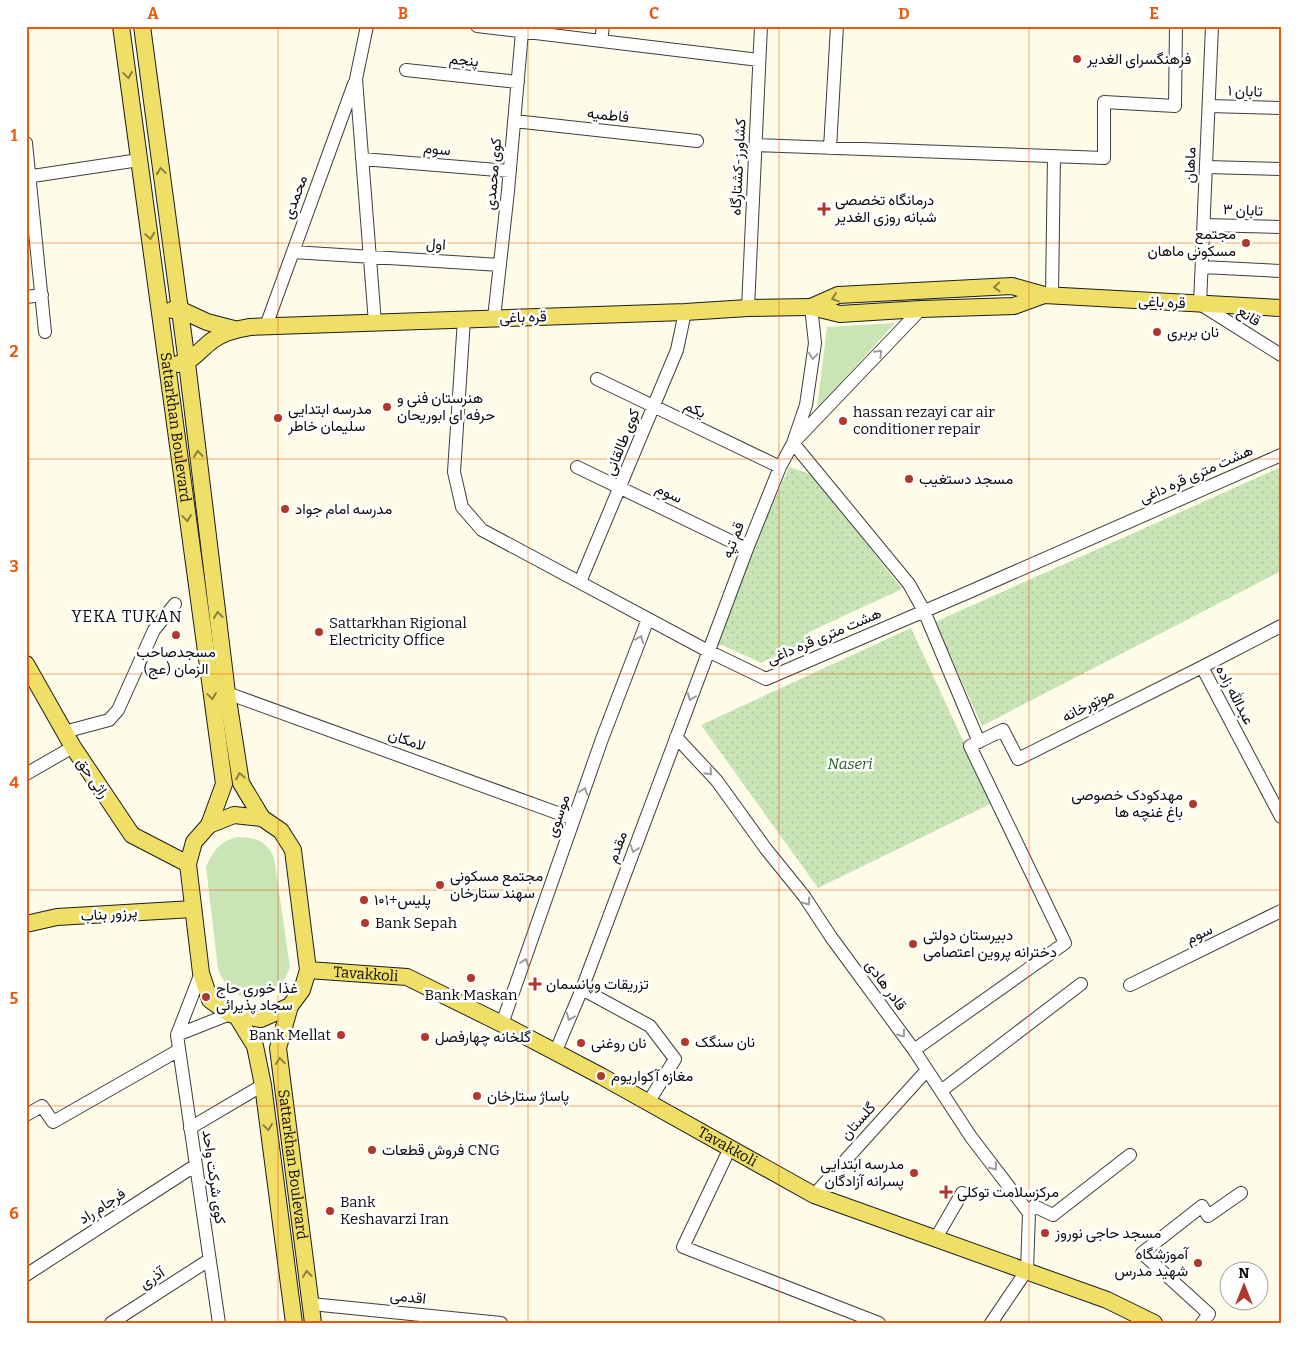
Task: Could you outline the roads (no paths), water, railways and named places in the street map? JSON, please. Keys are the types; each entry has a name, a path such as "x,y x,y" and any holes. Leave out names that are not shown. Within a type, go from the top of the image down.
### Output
{"main road":[{"name":"Sattarkhan Boulevard","path":"121,26 224,784 209,825"},
{"name":"Sattarkhan Boulevard","path":"142,26 241,783 262,818"},
{"path":"811,307 838,295 1012,286 1048,295"},
{"path":"811,307 840,314 1014,306 1048,295"},
{"name":"قره باغی","path":"1048,295 1281,308"},
{"name":"قره باغی","path":"180,309 207,322 234,329 266,326 811,307"},
{"path":"161,311 180,309"},
{"name":"قره باغی","path":"187,363 214,339 234,329"},
{"path":"167,365 187,363"},
{"name":"راثی حق","path":"26,664 73,747 132,835 188,864"},
{"path":"290,1006 261,1019 233,1014 210,1000 201,973 188,864 194,842 209,825 234,815 262,818 281,831 293,850 308,970"},
{"name":"پرزور بناب","path":"26,924 57,917 193,909"},
{"name":"Sattarkhan Boulevard","path":"308,970 302,990 290,1006 278,1048 313,1323"},
{"name":"Tavakkoli","path":"308,970 407,977 502,1024 814,1195 1107,1300 1154,1323"},
{"name":"Sattarkhan Boulevard","path":"233,1014 255,1046 263,1085 294,1323"}],"street":[{"name":"محمدی","path":"266,326 356,79 367,26"},
{"path":"477,26 759,60"},
{"path":"601,41 603,26"},
{"name":"کشاورز-کشتارگاه","path":"748,308 761,26"},
{"path":"830,148 837,26"},
{"path":"755,145 1104,158 1104,102 1175,106 1176,26"},
{"name":"ماهان","path":"1200,304 1212,26"},
{"name":"کوی محمدی","path":"494,318 510,171 522,32"},
{"name":"پنجم","path":"406,70 518,82"},
{"name":"محمدی","path":"356,79 375,323"},
{"name":"تابان ۱","path":"1208,106 1281,108"},
{"name":"فاطمیه","path":"514,121 697,141"},
{"path":"26,143 31,237 42,295 45,332"},
{"path":"1048,295 1054,156"},
{"name":"سوم","path":"362,159 510,171"},
{"path":"28,177 139,160"},
{"path":"1206,167 1281,170"},
{"name":"تابان ۳","path":"1204,225 1281,227"},
{"name":"اول","path":"293,252 500,265"},
{"path":"1202,267 1281,271"},
{"path":"26,298 42,295"},
{"name":"قانع","path":"1200,304 1281,355"},
{"name":"قم تپه","path":"708,652 780,467 793,443 806,405 815,343 811,307"},
{"name":"قم تپه","path":"793,443 921,309"},
{"name":"کوی طالقانی","path":"580,582 621,488 677,350 685,312"},
{"name":"هشت متری قره داغی","path":"464,319 454,472 462,508 482,530 708,652 766,679 1281,455"},
{"name":"یکم","path":"597,379 780,467"},
{"path":"793,443 909,584 924,611 979,742 970,746 1065,943 914,1050"},
{"name":"سوم","path":"578,467 747,549"},
{"path":"64,732 109,720 118,710 154,630 175,604"},
{"name":"موسوی","path":"502,1024 602,738 648,619"},
{"name":"عبدالله زاده","path":"1281,626 1202,667 1281,817"},
{"name":"مقدم","path":"556,1053 582,989 708,652"},
{"name":"موتورخانه","path":"979,742 1003,730 1018,759 1202,667"},
{"name":"لامکان","path":"228,693 574,819"},
{"name":"قادر هادی","path":"676,737 717,781 766,849 804,896 831,937 914,1050 971,1137 1029,1213"},
{"path":"26,774 73,747"},
{"name":"سوم","path":"1130,985 1281,911"},
{"path":"177,1035 201,973"},
{"path":"941,1091 1081,984"},
{"path":"582,989 650,1026 675,1059 648,1103"},
{"path":"177,1035 233,1014"},
{"name":"کوی شرکت واحد","path":"177,1035 219,1323"},
{"path":"26,1115 42,1106 52,1122 179,1050"},
{"name":"گلستان","path":"814,1195 927,1070"},
{"path":"190,1128 263,1085"},
{"path":"730,1148 683,1247 879,1323"},
{"path":"991,1323 1027,1270 1029,1213 1034,1206 1053,1215 1130,1155"},
{"name":"فرجام راد","path":"27,1273 196,1165"},
{"path":"1202,1323 1209,1314 1142,1252 1202,1206 1208,1216 1241,1193"},
{"path":"936,1238 962,1194"},
{"name":"آذری","path":"112,1323 210,1260"},
{"name":"اقدمی","path":"311,1304 501,1323"}],"place":[{"name":"فرهنگسرای الغدیر","path":"1077,59"},
{"name":"درمانگاه تخصصی شبانه روزی الغدیر","path":"824,209"},
{"name":"مجتمع مسکونی ماهان","path":"1246,243"},
{"name":"نان بربری","path":"1157,332"},
{"name":"هنرستان فنی و حرفه ای ابوریحان","path":"387,407"},
{"name":"مدرسه ابتدایی سلیمان خاطر","path":"278,418"},
{"name":"hassan rezayi car air conditioner repair","path":"843,421"},
{"name":"مسجد دستغیب","path":"909,479"},
{"name":"مدرسه امام جواد","path":"285,509"},
{"name":"Sattarkhan Rigional Electricity Office","path":"319,632"},
{"name":"مسجدصاحب الزمان (عج)","path":"176,635"},
{"name":"مهدکودک خصوصی باغ غنچه ها","path":"1193,804"},
{"name":"مجتمع مسکونی سهند ستارخان","path":"440,885"},
{"name":"پلیس+۱۰۱","path":"364,900"},
{"name":"Bank Sepah","path":"365,923"},
{"name":"دبیرستان دولتی دخترانه پروین اعتصامی","path":"913,944"},
{"name":"Bank Maskan","path":"471,978"},
{"name":"تزریقات وپانسمان","path":"535,984"},
{"name":"غذا خوری حاج سجاد پذیرائی","path":"206,997"},
{"name":"Bank Mellat","path":"341,1035"},
{"name":"گلخانه چهارفصل","path":"425,1037"},
{"name":"نان سنگک","path":"685,1042"},
{"name":"نان روغنی","path":"581,1043"},
{"name":"مغازه آکواریوم","path":"601,1076"},
{"name":"پاساژ ستارخان","path":"477,1096"},
{"name":"فروش قطعات CNG","path":"372,1150"},
{"name":"مدرسه ابتدایی پسرانه آزادگان","path":"914,1173"},
{"name":"مرکزسلامت توکلی","path":"946,1192"},
{"name":"Bank Keshavarzi Iran","path":"330,1211"},
{"name":"مسجد حاجی نوروز","path":"1045,1233"},
{"name":"آموزشگاه شهید مدرس","path":"1198,1263"}],"district":[{"name":"YEKA TUKAN","path":"127,616"}],"park label":[{"name":"Naseri","path":"850,764"}]}
